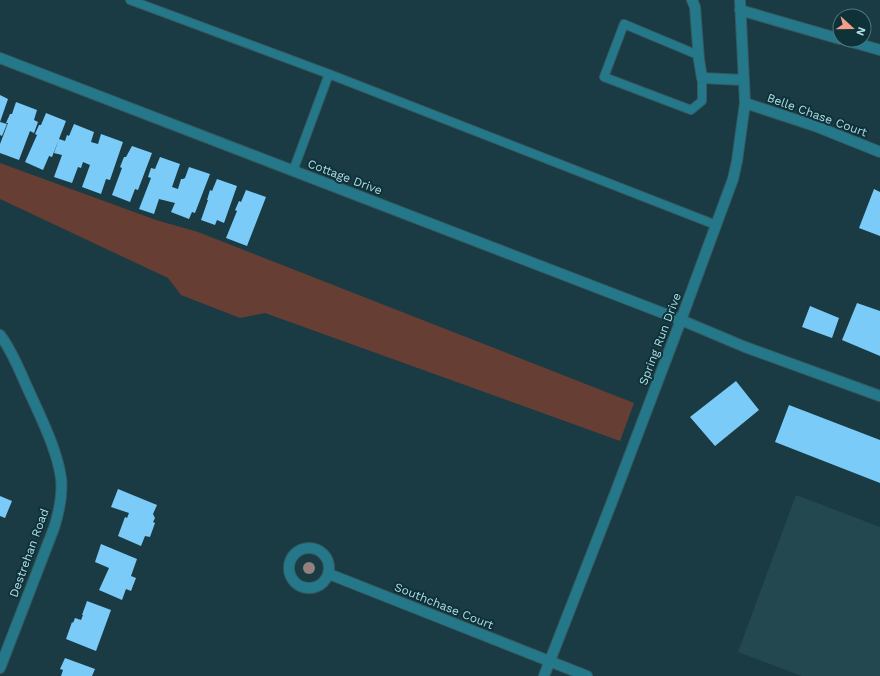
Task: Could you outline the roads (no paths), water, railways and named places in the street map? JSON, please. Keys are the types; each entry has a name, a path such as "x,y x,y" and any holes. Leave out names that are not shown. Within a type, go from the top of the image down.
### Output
{"street":[{"path":"692,0 695,7 698,55 702,78 744,80"},
{"path":"740,5 832,35"},
{"name":"Spring Run Drive","path":"544,676 681,320 733,179 746,103 740,5"},
{"name":"Cottage Drive","path":"0,58 681,320 746,347 880,396"},
{"name":"Belle Chase Court","path":"746,103 815,126 880,152"},
{"name":"Destrehan Road","path":"0,335 5,341 21,374 52,443 61,477 62,495 54,528 0,668"},
{"path":"309,547 315,548 326,556 329,562 329,574 325,582 320,586 307,588 295,583 289,571 289,564 296,552 309,547"},
{"name":"Southchase Court","path":"329,574 587,676"}],"lane":[{"path":"130,0 328,74 716,225"},
{"path":"698,55 624,24 604,77 691,110 702,101 702,78"},
{"path":"293,171 328,74"}]}
